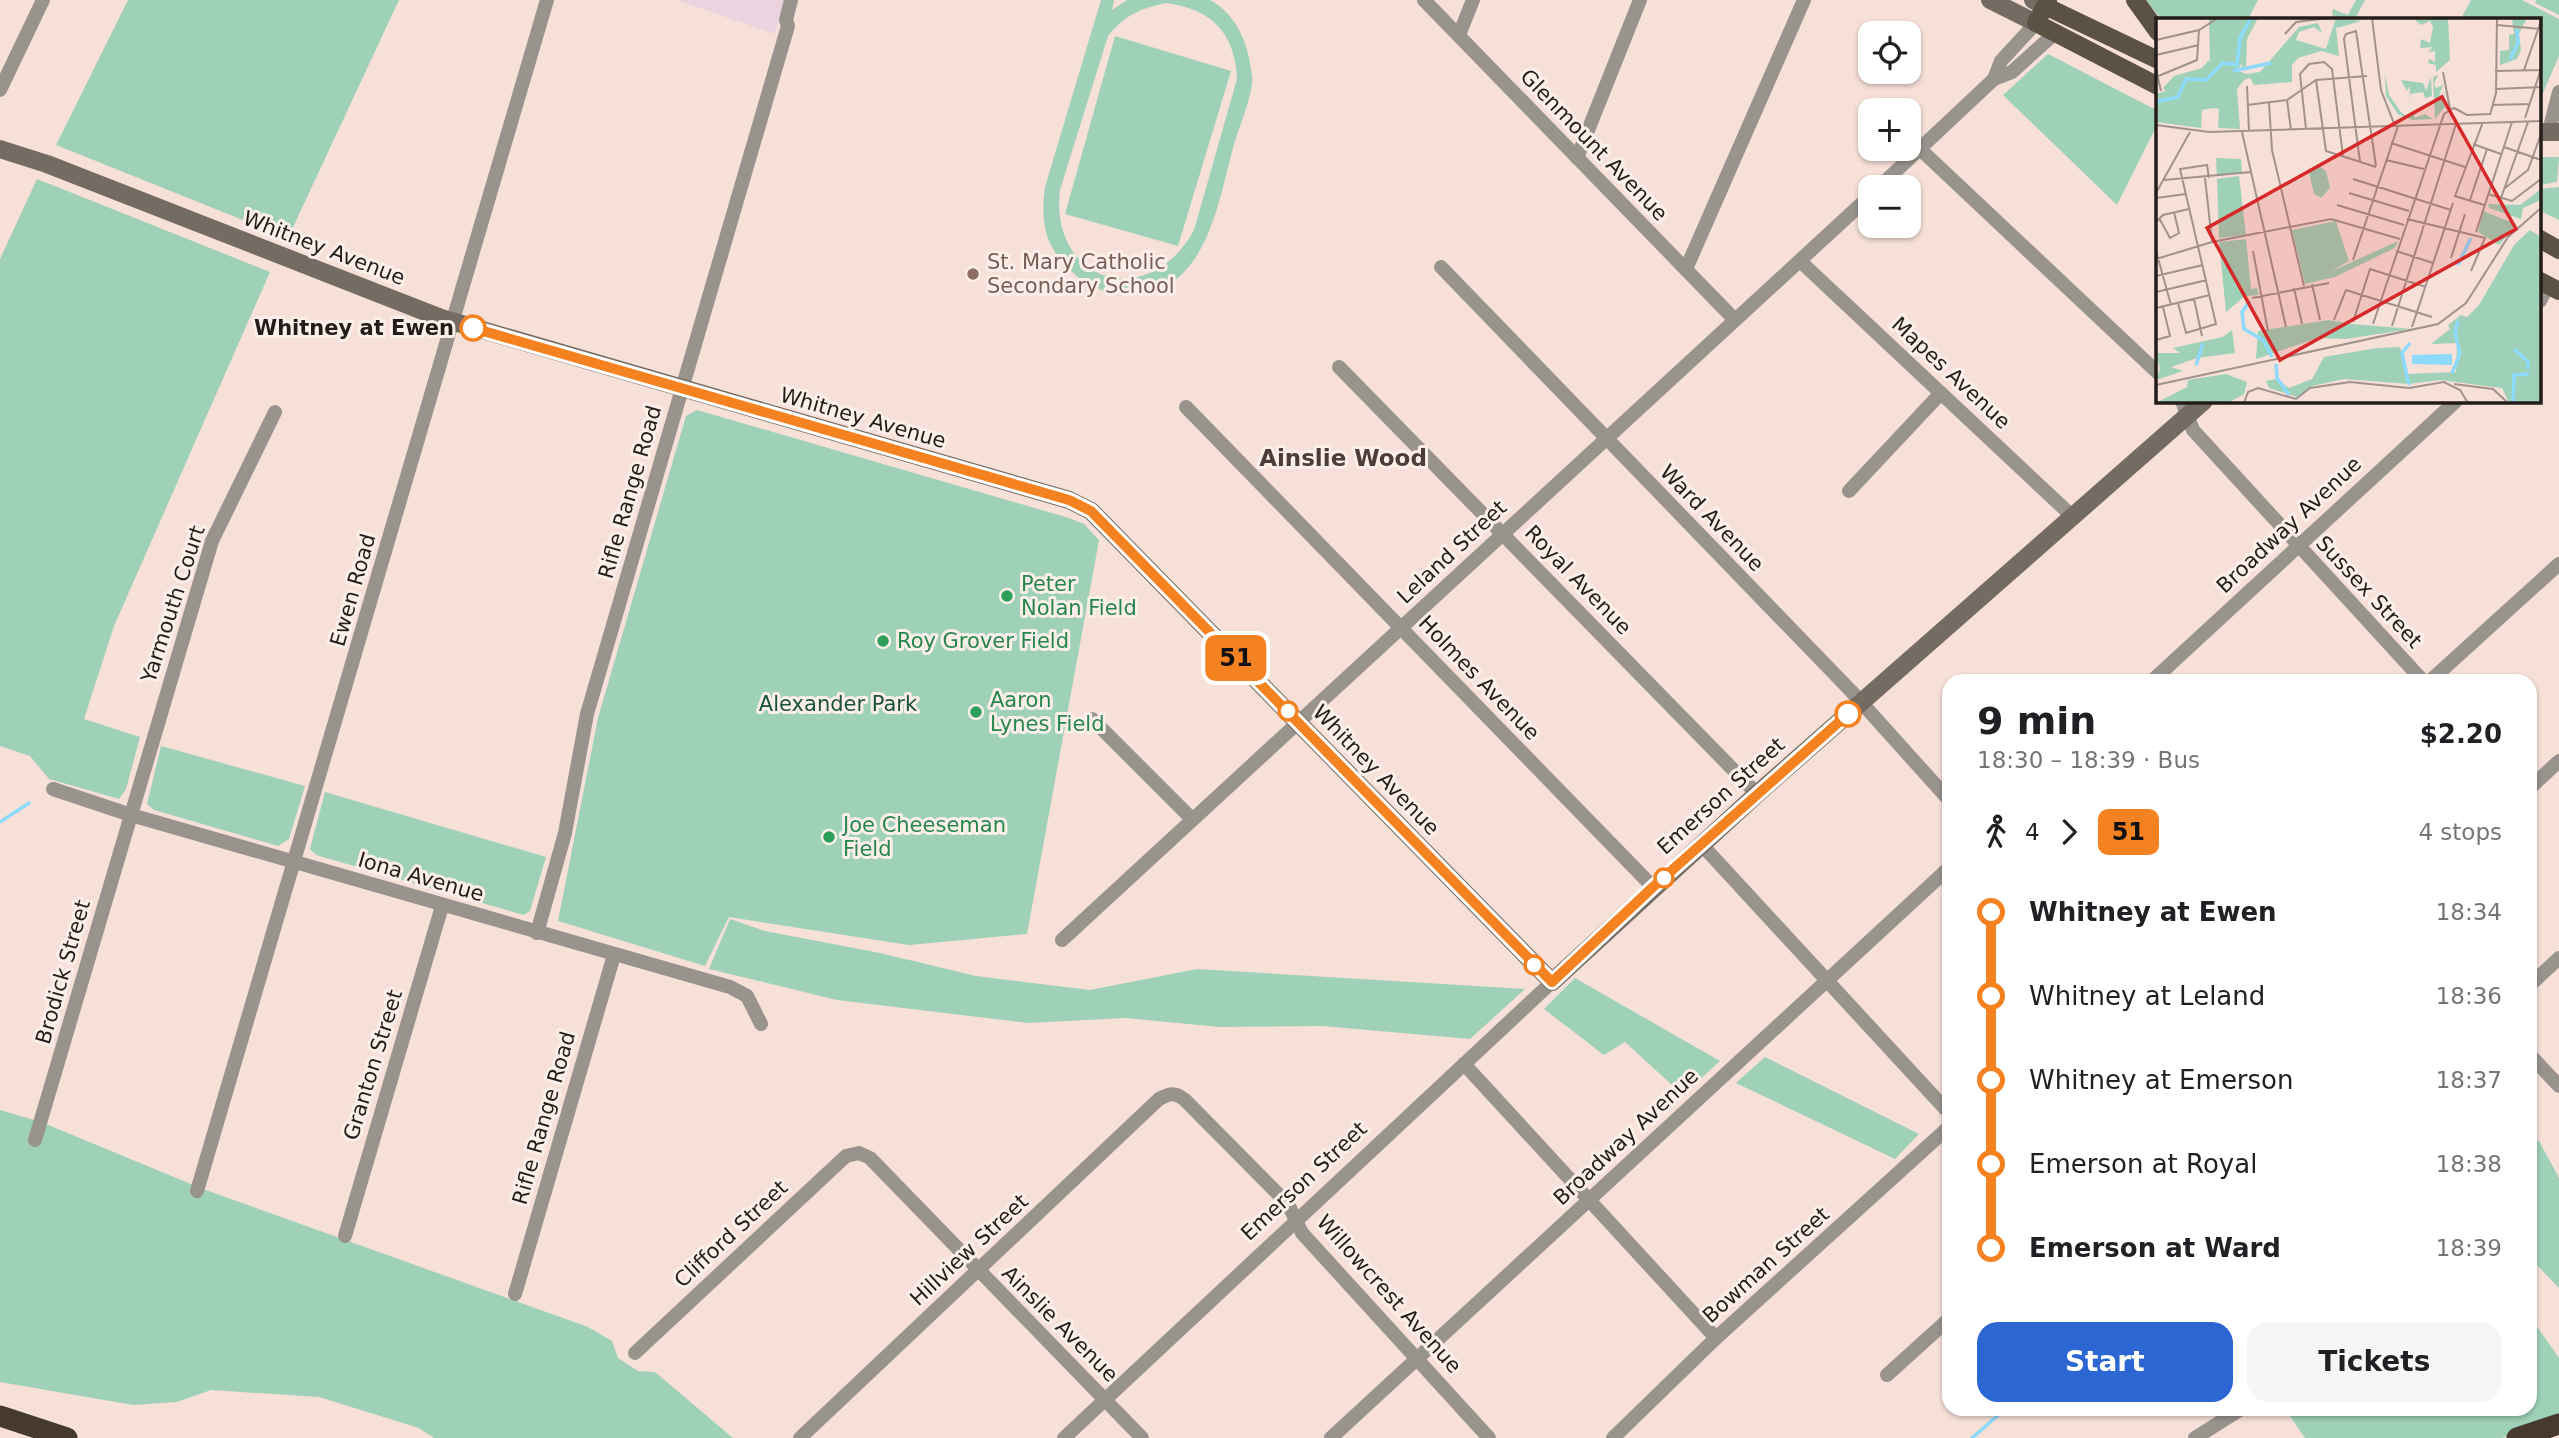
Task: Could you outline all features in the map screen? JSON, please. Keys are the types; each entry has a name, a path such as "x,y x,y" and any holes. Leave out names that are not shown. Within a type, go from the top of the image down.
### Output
{"highway":[{"path":"0,1416 67,1438"},
{"path":"2517,1438 2559,1424"}],"main road":[{"path":"2135,0 2156,29"},
{"path":"2156,59 2067,8 2042,2 2036,23 2156,85"},
{"path":"2054,33 2067,8"},
{"path":"2542,240 2559,250"}],"street":[{"path":"0,90 43,0"},
{"name":"Ewen Road","path":"197,1191 547,0"},
{"name":"Rifle Range Road","path":"537,933 565,833 587,714 788,26 786,20 791,0"},
{"name":"Rifle Range Road","path":"788,26 794,23 802,0"},
{"name":"Glenmount Avenue","path":"1424,0 1734,319"},
{"path":"1459,35 1473,0"},
{"path":"1577,158 1640,0"},
{"path":"1686,269 1804,0"},
{"path":"1990,0 2036,23 2001,61 1994,79"},
{"path":"1921,148 1994,79 2012,72 2054,33"},
{"path":"2549,132 2559,92"},
{"name":"Whitney Avenue","path":"0,149 47,164 453,321 682,390 1069,500 1091,511 1552,982"},
{"path":"1921,150 2156,371"},
{"path":"1892,175 1907,161"},
{"name":"Leland Street","path":"1062,940 1858,207"},
{"name":"Mapes Avenue","path":"1800,261 2073,517"},
{"name":"Ward Avenue","path":"1441,267 1861,703 1942,792"},
{"name":"Royal Avenue","path":"1339,367 1757,794"},
{"path":"1849,491 1941,393"},
{"name":"Broadway Avenue","path":"2160,674 2455,402"},
{"name":"Holmes Avenue","path":"1186,407 1653,887"},
{"name":"Emerson Street","path":"1064,1438 1653,887 2073,517 2185,408"},
{"name":"Sussex Street","path":"2185,408 2193,430 2417,674"},
{"name":"Yarmouth Court","path":"131,815 212,541 275,412"},
{"path":"2438,674 2559,564"},
{"path":"1092,719 1192,819"},
{"path":"2537,781 2559,761"},
{"name":"Iona Avenue","path":"53,789 131,815 442,906 730,987 747,996 761,1024"},
{"name":"Brodick Street","path":"35,1140 131,815"},
{"path":"1702,845 1942,1105"},
{"name":"Broadway Avenue","path":"1331,1438 1942,874"},
{"name":"Granton Street","path":"345,1236 442,906"},
{"name":"Rifle Range Road","path":"515,1294 614,955"},
{"path":"2537,978 2559,958"},
{"path":"2537,1062 2559,1086"},
{"path":"1464,1064 1716,1338"},
{"name":"Willowcrest Avenue","path":"1169,1094 1178,1094 1185,1100 1288,1204 1303,1235 1489,1438"},
{"name":"Hillview Street","path":"800,1438 1159,1099 1169,1094"},
{"name":"Bowman Street","path":"1613,1438 1716,1338 1942,1133"},
{"name":"Ainslie Avenue","path":"859,1153 870,1158 1142,1438"},
{"name":"Clifford Street","path":"635,1353 846,1156 859,1153"},
{"path":"1887,1375 1942,1325"},
{"path":"2195,1438 2230,1416"}],"shaded area":[{"path":"676,0 784,0 775,34"}],"green space":[{"path":"128,0 399,0 288,238 56,145"},
{"path":"1101,0 1114,0 1112,10 1127,0 1210,0 1228,14 1245,43 1252,76 1251,92 1205,241 1193,262 1177,278 1157,290 1132,294 1103,290 1084,281 1067,267 1052,247 1045,226 1045,187","holes":["1166,3 1182,6 1208,17 1226,36 1235,62 1237,79 1194,230 1175,256 1153,272 1129,278 1106,276 1086,265 1070,247 1061,222 1060,190 1108,36 1120,23 1140,11"]},
{"path":"2146,0 2258,0 2249,18 2160,18"},
{"path":"2356,0 2365,0 2356,18 2338,18 2332,15 2333,9 2348,15"},
{"path":"2471,0 2522,0 2559,19 2559,56 2543,93 2542,18 2462,18"},
{"path":"2536,0 2559,0 2559,15 2535,3"},
{"path":"1115,36 1231,71 1178,246 1065,214"},
{"path":"2048,54 2156,110 2156,127 2117,205 2003,95"},
{"path":"2542,157 2559,157 2557,182 2542,185"},
{"path":"37,179 270,272 114,626 84,719 140,737 126,789 119,799 49,779 30,756 0,746 0,259"},
{"path":"2559,187 2559,220 2542,212 2542,189"},
{"name":"Alexander Park","path":"697,410 1069,518 1084,524 1099,540 1027,934 909,945 729,917 705,966 558,921 598,718 686,416"},
{"path":"161,746 305,786 289,839 278,846 154,810 147,804"},
{"path":"325,792 546,857 530,911 524,915 316,855 310,849"},
{"path":"730,919 765,931 880,953 976,976 1090,990 1197,969 1525,989 1470,1039 1322,1026 1220,1027 1125,1018 1028,1023 837,1000 709,969"},
{"path":"1575,978 1720,1061 1683,1095 1625,1042 1604,1055 1544,1009"},
{"path":"1765,1057 1919,1134 1895,1159 1736,1083"},
{"path":"0,1110 41,1122 203,1189 588,1327 612,1341 618,1358 638,1371 655,1372 733,1438 434,1438 419,1428 319,1397 211,1390 177,1402 133,1405 0,1382"},
{"path":"2537,1141 2559,1178 2559,1288 2537,1265"},
{"path":"2537,1327 2559,1358 2559,1416 2539,1428 2502,1438 2305,1438 2290,1416 2537,1416"}],"waterway":[{"path":"0,822 29,803"},
{"path":"1972,1438 1997,1416"}],"bus line":[{"name":"51","path":"473,328 1069,500 1091,511 1552,982 1653,887 1848,714"}],"place":[{"name":"St. Mary Catholic Secondary School","path":"973,274"},
{"name":"Whitney at Ewen","path":"473,328"},
{"name":"Peter Nolan Field","path":"1007,596"},
{"name":"Roy Grover Field","path":"883,641"},
{"name":"Aaron Lynes Field","path":"976,712"},
{"name":"Joe Cheeseman Field","path":"829,837"}],"district":[{"name":"Ainslie Wood","path":"1343,458"}]}
